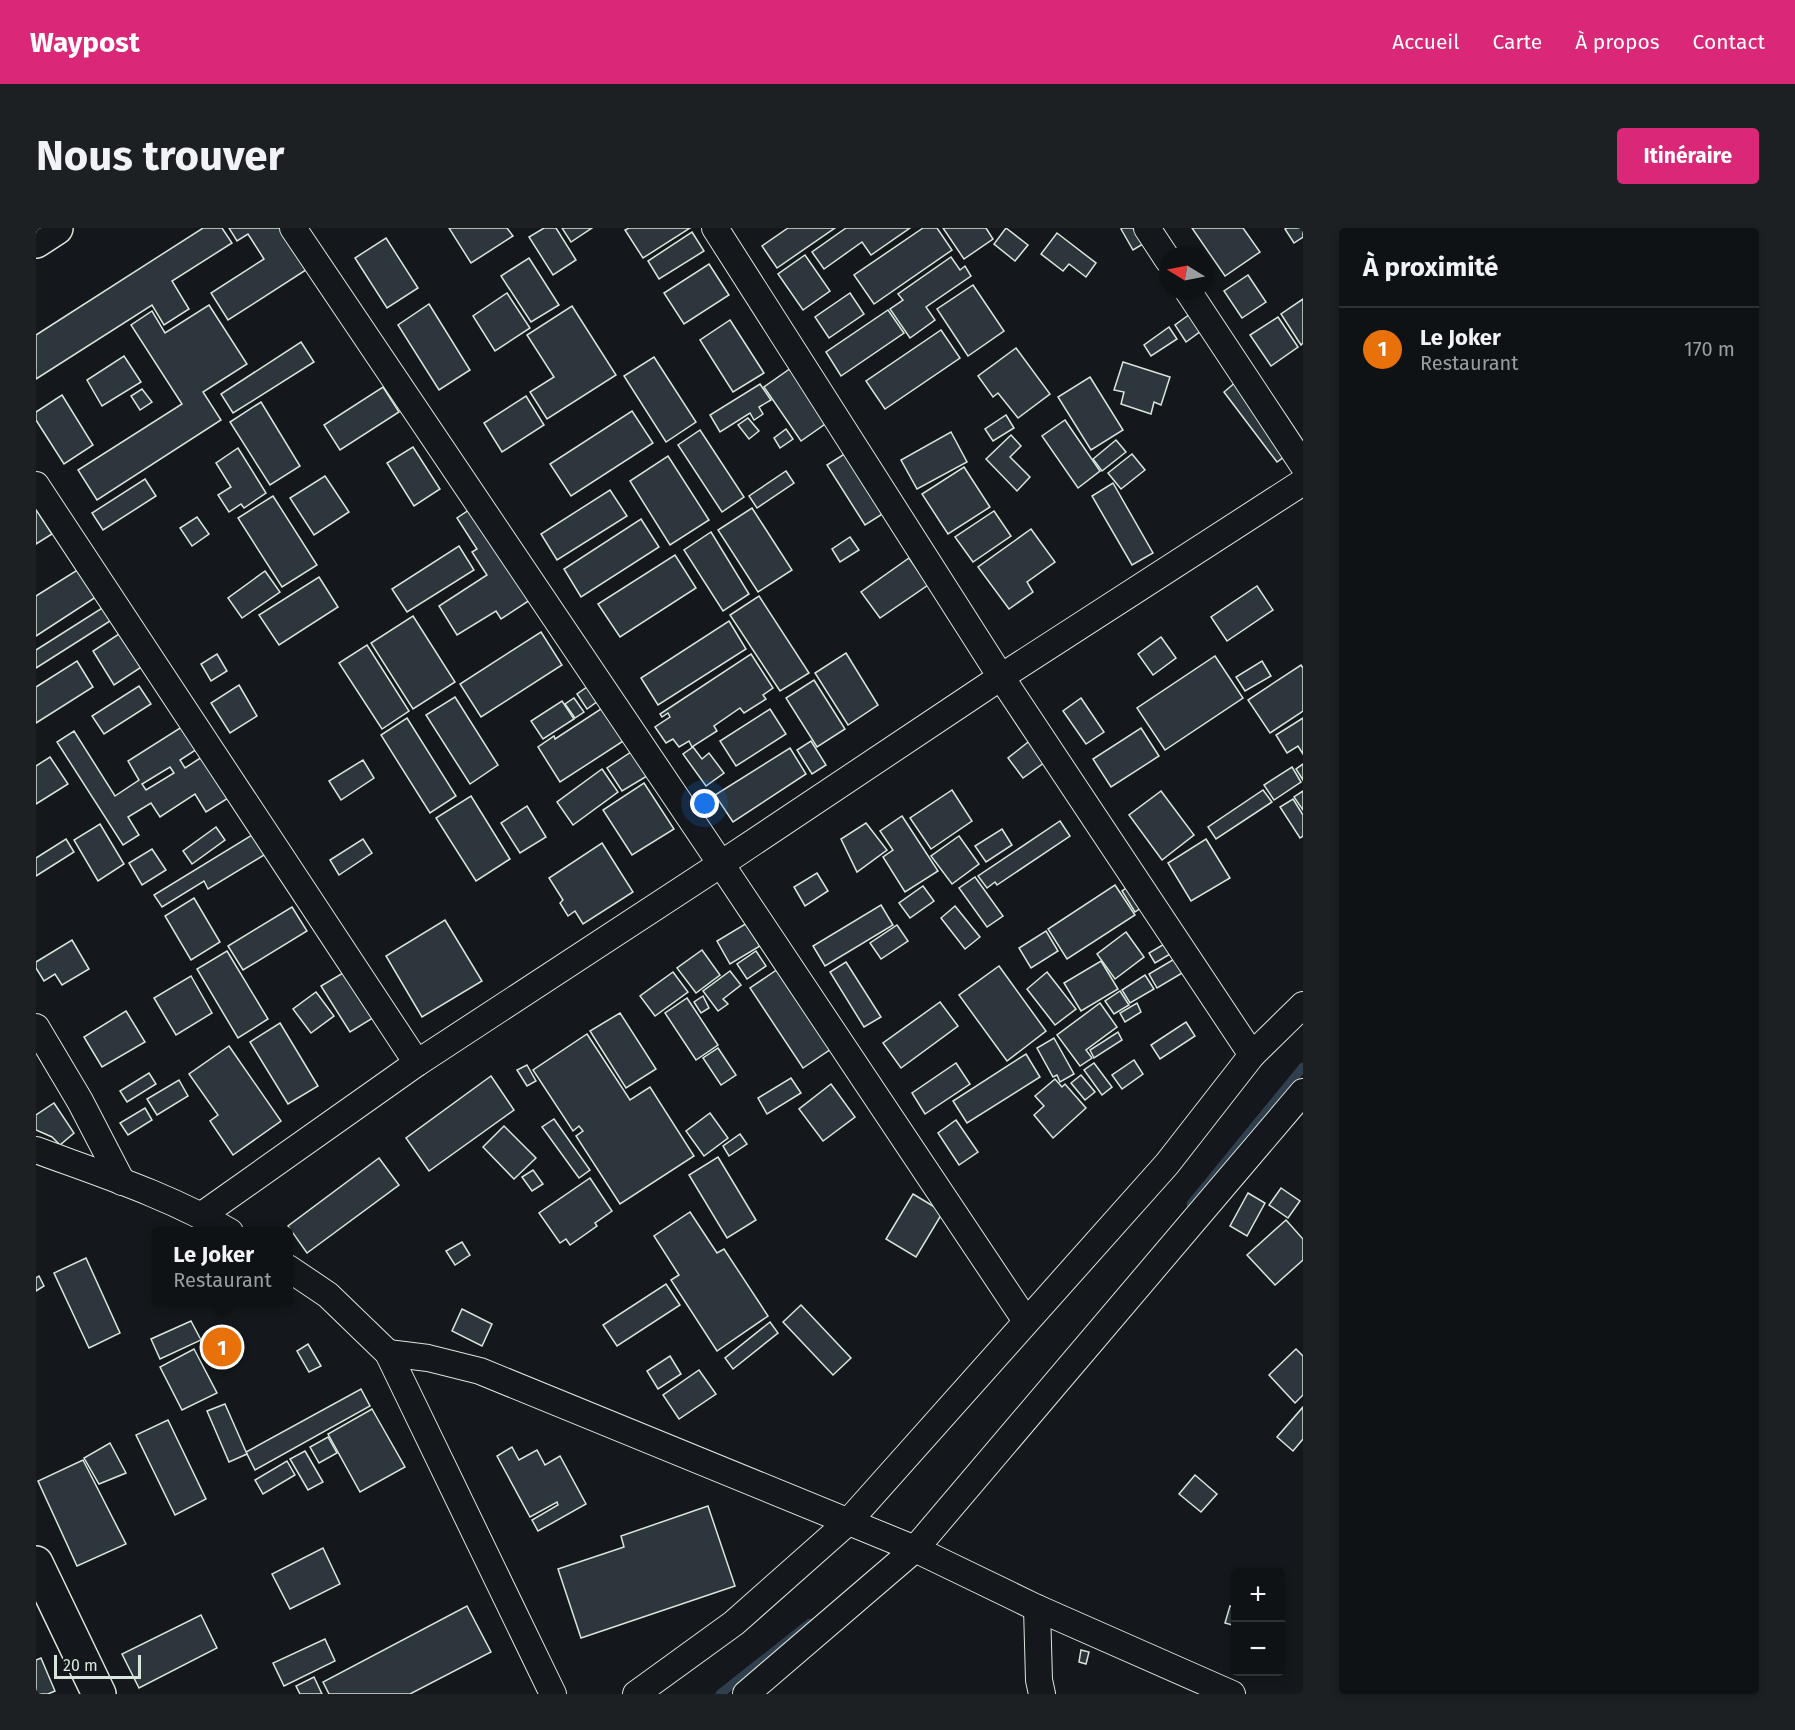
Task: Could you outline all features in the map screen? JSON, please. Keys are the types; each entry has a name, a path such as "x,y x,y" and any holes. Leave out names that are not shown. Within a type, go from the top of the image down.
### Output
{"street":[{"path":"36,241 56,228"},
{"path":"293,228 1026,1321"},
{"path":"715,228 1001,676 1252,1055"},
{"path":"1147,228 1159,246"},
{"path":"1194,300 1303,465"},
{"path":"202,1215 417,1063 721,864 1001,676 1303,482"},
{"path":"36,484 417,1063"},
{"path":"636,1694 734,1623 848,1522 1167,1164 1252,1055 1303,1005"},
{"path":"36,1027 80,1101 122,1182"},
{"path":"746,1694 915,1549 1303,1092"},
{"path":"36,1150 202,1215 222,1227"},
{"path":"293,1271 328,1295 388,1353 553,1694"},
{"path":"388,1353 428,1358 480,1371 915,1549 1037,1608 1233,1694"},
{"path":"36,1563 99,1694"},
{"path":"1037,1608 1039,1680 1042,1694"}],"building":[{"path":"203,228 222,228 232,243 172,281 189,309 164,325 152,305 36,379 36,335"},
{"path":"229,228 284,228 309,268 228,320 211,293 264,259 248,234 237,241"},
{"path":"449,228 507,228 513,236 471,263"},
{"path":"544,228 556,228 576,260 553,275 529,237"},
{"path":"562,228 592,228 571,242"},
{"path":"629,228 690,228 643,258 625,230"},
{"path":"788,228 835,228 777,268 762,246"},
{"path":"846,228 910,228 871,255 862,242 824,269 812,252"},
{"path":"923,228 937,228 952,250 874,304 854,275"},
{"path":"943,228 986,228 993,239 964,259"},
{"path":"1006,228 1028,245 1015,261 994,244"},
{"path":"1122,228 1133,228 1143,244 1133,250"},
{"path":"1192,228 1243,228 1260,252 1225,276 1213,259 1213,246 1204,246"},
{"path":"1303,228 1303,237 1294,243 1285,229"},
{"path":"692,232 704,251 659,279 648,261"},
{"path":"1057,233 1096,263 1086,277 1069,264 1063,271 1041,254"},
{"path":"386,238 418,288 387,308 355,258"},
{"path":"805,255 830,291 803,310 778,274"},
{"path":"951,257 960,270 965,266 971,276 926,307 935,320 910,338 890,309 903,300 898,294"},
{"path":"529,258 559,305 531,322 501,276"},
{"path":"709,264 729,295 684,324 664,293"},
{"path":"1248,275 1266,302 1242,318 1224,291"},
{"path":"973,285 1004,331 968,356 937,309"},
{"path":"507,293 530,328 495,351 473,316"},
{"path":"850,293 864,314 829,338 815,317"},
{"path":"1303,299 1303,343 1301,345 1281,314"},
{"path":"429,304 470,370 439,390 398,325"},
{"path":"209,305 247,364 203,392 221,420 97,500 78,470 182,404 131,325 152,311 165,333"},
{"path":"572,306 616,375 547,419 530,392 554,377 527,335"},
{"path":"888,310 904,333 841,376 826,352"},
{"path":"1190,314 1201,331 1186,342 1175,325"},
{"path":"1278,317 1298,347 1271,366 1250,335"},
{"path":"730,320 764,373 733,392 700,340"},
{"path":"1169,327 1177,339 1151,356 1144,345"},
{"path":"941,330 960,358 885,409 866,381"},
{"path":"301,342 314,362 233,413 221,394"},
{"path":"1016,348 1050,394 1018,418 998,393 993,397 978,376"},
{"path":"124,356 141,382 102,406 87,380"},
{"path":"654,357 696,422 666,442 624,376"},
{"path":"1123,362 1170,377 1161,405 1154,402 1151,414 1121,404 1124,392 1114,390"},
{"path":"791,368 828,422 801,441 764,387"},
{"path":"1090,377 1123,430 1091,450 1058,397"},
{"path":"1237,381 1291,452 1277,462 1224,392"},
{"path":"760,384 771,400 759,407 763,414 754,420 750,413 720,432 710,415"},
{"path":"383,387 399,412 340,450 324,425"},
{"path":"142,389 152,402 140,410 131,396"},
{"path":"62,395 93,445 64,464 36,420 36,412"},
{"path":"526,396 544,425 502,452 484,423"},
{"path":"261,402 300,466 270,485 230,422"},
{"path":"632,411 653,443 571,496 550,464"},
{"path":"1006,415 1014,428 993,441 985,429"},
{"path":"748,418 759,431 749,439 738,425"},
{"path":"1065,420 1100,471 1078,488 1042,436"},
{"path":"786,429 793,439 780,448 774,438"},
{"path":"700,430 744,497 722,512 678,445"},
{"path":"951,432 967,462 917,489 901,460"},
{"path":"1011,435 1021,446 1010,457 1030,477 1017,491 986,459"},
{"path":"1116,440 1126,452 1102,471 1093,459"},
{"path":"413,447 440,489 414,506 387,463"},
{"path":"238,448 266,493 244,508 241,504 229,512 218,495 231,487 216,463"},
{"path":"846,453 884,513 865,525 827,465"},
{"path":"1132,454 1145,470 1121,489 1108,473"},
{"path":"668,456 709,520 670,545 630,481"},
{"path":"964,467 990,507 948,534 922,494"},
{"path":"786,471 794,483 757,508 749,496"},
{"path":"325,476 349,512 314,535 290,498"},
{"path":"145,479 156,496 103,530 92,513"},
{"path":"1113,483 1153,553 1132,565 1092,496"},
{"path":"610,490 627,516 557,560 541,534"},
{"path":"273,496 317,565 282,587 238,518"},
{"path":"472,508 530,600 501,619 496,611 457,635 439,606 487,575 472,552 477,549 457,518"},
{"path":"752,508 792,570 758,592 718,530"},
{"path":"994,511 1011,536 973,562 955,537"},
{"path":"36,512 52,534 36,544"},
{"path":"197,517 209,534 192,546 180,528"},
{"path":"641,519 659,547 581,597 564,569"},
{"path":"1031,529 1055,562 1027,582 1033,592 1009,609 978,567"},
{"path":"711,532 749,594 723,611 684,550"},
{"path":"850,537 859,550 840,562 832,549"},
{"path":"459,546 474,570 407,612 392,589"},
{"path":"675,555 696,588 620,637 598,604"},
{"path":"909,558 928,585 880,618 861,592"},
{"path":"79,569 96,597 36,636 36,596"},
{"path":"265,571 280,592 242,618 228,598"},
{"path":"319,577 338,607 279,645 259,615"},
{"path":"1257,586 1273,610 1227,641 1211,617"},
{"path":"759,596 809,673 780,691 730,615"},
{"path":"110,603 118,616 36,668 36,650"},
{"path":"413,616 455,682 413,709 371,643"},
{"path":"729,621 746,649 658,705 641,678"},
{"path":"125,630 146,664 114,685 93,651"},
{"path":"541,632 562,665 481,717 460,684"},
{"path":"1161,637 1176,658 1153,675 1138,654"},
{"path":"367,645 409,711 382,729 339,663"},
{"path":"846,653 878,705 848,725 815,673"},
{"path":"217,654 227,671 211,681 201,664"},
{"path":"751,654 773,688 763,695 766,699 744,713 740,708 714,726 717,731 692,747 689,741 679,747 673,739 666,743 655,727 670,717 668,713 662,717 660,714"},
{"path":"1215,656 1243,698 1165,750 1137,708"},
{"path":"77,661 93,687 36,723 36,687"},
{"path":"1262,661 1271,676 1245,691 1236,677"},
{"path":"1301,665 1303,668 1303,711 1270,733 1248,700"},
{"path":"814,680 845,729 817,747 786,698"},
{"path":"239,685 257,716 230,733 211,703"},
{"path":"139,686 151,704 104,734 92,716"},
{"path":"587,687 598,701 587,709 577,694"},
{"path":"455,697 498,765 470,784 426,715"},
{"path":"574,698 584,712 575,718 565,704"},
{"path":"1081,698 1104,732 1086,744 1063,711"},
{"path":"562,701 574,719 543,739 531,721"},
{"path":"610,703 631,736 560,782 538,747 554,736 555,739"},
{"path":"770,709 786,734 736,766 720,741"},
{"path":"407,718 456,796 430,813 381,735"},
{"path":"1303,718 1303,754 1298,746 1287,753 1276,735"},
{"path":"188,723 233,795 206,812 195,794 160,817 151,803 128,817 139,835 123,845 57,742 74,731 115,796 139,780 128,761","holes":["197,749 202,757 185,768 180,760","170,767 174,773 146,790 142,784"]},
{"path":"1141,728 1159,756 1111,787 1093,759"},
{"path":"1032,739 1048,760 1023,778 1008,758"},
{"path":"811,741 826,765 812,774 797,750"},
{"path":"693,747 702,759 709,753 724,773 706,786 683,754"},
{"path":"790,748 806,774 733,822 715,795"},
{"path":"631,752 647,776 622,791 607,768"},
{"path":"50,757 68,784 36,804 36,766"},
{"path":"363,760 374,778 341,800 329,781"},
{"path":"1303,764 1303,780 1296,769"},
{"path":"1292,767 1301,782 1274,800 1264,785"},
{"path":"602,769 618,792 573,825 557,802"},
{"path":"644,783 674,829 632,855 603,810"},
{"path":"952,790 972,821 931,849 910,818"},
{"path":"1263,790 1272,802 1216,839 1208,827"},
{"path":"1161,791 1194,835 1162,860 1129,815"},
{"path":"1303,791 1303,810 1294,797"},
{"path":"471,796 510,859 476,881 436,818"},
{"path":"1293,799 1303,815 1303,836 1300,838 1280,807"},
{"path":"527,806 546,837 520,853 501,823"},
{"path":"902,816 938,871 905,892 883,857 893,850 880,831"},
{"path":"1060,821 1070,836 997,885 995,882 987,888 978,876"},
{"path":"866,823 887,850 857,872 841,839"},
{"path":"100,824 124,864 98,881 74,840"},
{"path":"216,827 225,840 192,864 183,851"},
{"path":"262,829 274,849 208,889 204,881 162,907 154,895"},
{"path":"1002,829 1012,845 986,862 975,846"},
{"path":"959,836 979,864 952,884 931,856"},
{"path":"66,839 74,852 36,876 36,858"},
{"path":"363,839 372,853 339,875 330,860"},
{"path":"1206,839 1230,878 1191,901 1168,863"},
{"path":"602,843 633,892 583,924 575,911 568,916 560,903 563,900 549,878"},
{"path":"152,849 166,870 142,885 129,863"},
{"path":"817,873 828,891 805,906 794,887"},
{"path":"975,877 1003,916 987,927 959,888"},
{"path":"1135,882 1148,903 1135,912 1122,891"},
{"path":"1115,885 1135,915 1067,959 1048,929"},
{"path":"923,886 934,901 910,918 899,903"},
{"path":"194,898 220,942 191,960 165,916"},
{"path":"881,905 893,925 825,966 813,946"},
{"path":"955,906 980,937 965,949 941,918"},
{"path":"292,907 307,931 243,970 228,946"},
{"path":"445,920 482,981 422,1017 386,956"},
{"path":"747,923 760,946 730,964 717,941"},
{"path":"897,925 908,941 881,959 870,943"},
{"path":"1046,931 1058,951 1031,968 1019,948"},
{"path":"1126,932 1144,957 1115,979 1097,954"},
{"path":"72,940 89,969 62,985 55,974 44,981 36,968 36,962"},
{"path":"1171,940 1177,950 1155,963 1149,953"},
{"path":"702,950 720,975 696,993 677,968"},
{"path":"227,951 268,1019 238,1038 197,969"},
{"path":"756,951 766,966 747,979 737,964"},
{"path":"1181,955 1189,969 1157,988 1149,974"},
{"path":"1101,961 1118,989 1081,1011 1064,983"},
{"path":"846,962 881,1017 864,1027 830,972"},
{"path":"999,966 1046,1031 1007,1061 959,995"},
{"path":"778,969 831,1049 803,1068 750,988"},
{"path":"348,970 376,1016 350,1032 321,986"},
{"path":"730,971 741,985 723,999 728,1004 718,1011 703,991"},
{"path":"673,972 688,992 655,1016 640,996"},
{"path":"1047,972 1076,1009 1055,1025 1027,989"},
{"path":"1145,975 1154,989 1130,1003 1122,990"},
{"path":"191,976 212,1013 176,1035 154,998"},
{"path":"1120,991 1129,1005 1114,1014 1105,1001"},
{"path":"316,992 334,1016 311,1033 293,1009"},
{"path":"703,996 709,1008 701,1013 694,1002"},
{"path":"687,998 718,1045 696,1060 665,1013"},
{"path":"940,1002 958,1026 901,1068 883,1043"},
{"path":"1100,1003 1117,1027 1086,1050 1092,1058 1080,1066 1057,1035"},
{"path":"1137,1003 1141,1012 1125,1022 1120,1013"},
{"path":"126,1011 145,1042 102,1067 84,1037"},
{"path":"620,1013 656,1069 626,1088 590,1031"},
{"path":"1186,1022 1195,1036 1160,1059 1151,1045"},
{"path":"280,1023 318,1086 288,1104 250,1042"},
{"path":"1118,1032 1122,1040 1094,1058 1090,1050"},
{"path":"587,1034 630,1100 650,1087 694,1156 620,1204 576,1136 583,1131 579,1126 573,1131 533,1070"},
{"path":"1054,1038 1074,1074 1060,1082 1057,1075 1053,1077 1037,1048"},
{"path":"229,1046 281,1121 233,1155 210,1121 218,1115 189,1074"},
{"path":"718,1048 736,1075 721,1085 703,1058"},
{"path":"1026,1054 1040,1077 967,1123 953,1101"},
{"path":"1134,1060 1143,1074 1122,1089 1112,1075"},
{"path":"956,1063 970,1084 925,1114 912,1093"},
{"path":"1094,1063 1112,1087 1102,1095 1084,1070"},
{"path":"527,1065 536,1081 527,1086 517,1070"},
{"path":"149,1073 156,1084 127,1102 120,1091"},
{"path":"1081,1075 1095,1092 1085,1100 1071,1083"},
{"path":"491,1076 514,1110 429,1171 406,1138"},
{"path":"791,1078 801,1093 767,1114 758,1098"},
{"path":"1055,1079 1062,1087 1065,1084 1086,1108 1053,1138 1034,1115 1044,1106 1035,1096"},
{"path":"179,1080 188,1096 157,1115 147,1099"},
{"path":"831,1084 855,1117 823,1141 799,1109"},
{"path":"54,1103 74,1133 60,1145 52,1137 36,1130 36,1115"},
{"path":"145,1108 152,1120 128,1135 120,1123"},
{"path":"710,1113 728,1138 704,1156 686,1131"},
{"path":"554,1119 590,1170 579,1178 542,1127"},
{"path":"956,1120 978,1152 959,1165 938,1133"},
{"path":"504,1126 536,1158 514,1179 483,1147"},
{"path":"740,1134 747,1144 729,1156 723,1146"},
{"path":"718,1157 756,1220 727,1238 689,1175"},
{"path":"379,1158 399,1185 307,1253 293,1233 293,1227 288,1226"},
{"path":"533,1170 543,1184 532,1191 522,1177"},
{"path":"590,1178 612,1211 595,1223 597,1226 570,1245 566,1239 560,1243 539,1213"},
{"path":"1281,1188 1300,1201 1288,1218 1269,1205"},
{"path":"1248,1193 1265,1203 1247,1236 1230,1226"},
{"path":"913,1194 943,1212 916,1257 886,1239"},
{"path":"690,1212 717,1253 724,1249 768,1316 717,1351 671,1280 679,1275 654,1236"},
{"path":"1286,1220 1303,1239 1303,1260 1275,1285 1247,1255"},
{"path":"462,1242 470,1255 455,1265 446,1251"},
{"path":"86,1258 120,1333 89,1348 54,1273"},
{"path":"39,1276 44,1286 36,1291 36,1278"},
{"path":"666,1284 680,1305 617,1346 603,1325"},
{"path":"801,1305 851,1358 833,1375 783,1322"},
{"path":"462,1309 492,1324 482,1346 452,1331"},
{"path":"191,1321 201,1340 160,1359 151,1339"},
{"path":"770,1322 778,1333 733,1369 725,1358"},
{"path":"308,1344 321,1366 309,1372 297,1351"},
{"path":"194,1349 217,1393 182,1410 160,1367"},
{"path":"1296,1349 1303,1356 1303,1395 1295,1403 1269,1375"},
{"path":"670,1356 681,1374 658,1389 647,1371"},
{"path":"699,1370 716,1394 679,1419 663,1395"},
{"path":"361,1389 370,1406 255,1470 246,1452"},
{"path":"225,1404 247,1454 229,1462 207,1411"},
{"path":"1303,1407 1303,1439 1293,1451 1277,1437"},
{"path":"372,1409 405,1467 360,1492 328,1434"},
{"path":"168,1420 206,1499 175,1515 136,1435"},
{"path":"328,1437 337,1453 319,1463 310,1447"},
{"path":"110,1443 126,1473 99,1484 84,1458"},
{"path":"512,1447 519,1460 537,1450 545,1465 560,1456 586,1504 538,1531 532,1520 558,1505 557,1502 530,1517 497,1456"},
{"path":"305,1451 323,1482 308,1490 290,1459"},
{"path":"83,1460 126,1544 77,1566 38,1481"},
{"path":"287,1461 295,1475 263,1494 255,1480"},
{"path":"1195,1475 1217,1494 1201,1512 1179,1494"},
{"path":"708,1506 735,1586 581,1638 558,1569 624,1547 621,1536"},
{"path":"323,1548 340,1584 290,1609 272,1574"},
{"path":"467,1606 491,1652 410,1694 329,1694 323,1682"},
{"path":"1230,1606 1231,1625 1225,1623"},
{"path":"201,1615 217,1648 139,1688 122,1654"},
{"path":"325,1639 335,1661 284,1686 273,1663"},
{"path":"1081,1650 1089,1652 1086,1664 1079,1662"},
{"path":"41,1658 55,1691 48,1694 36,1694 36,1660"},
{"path":"314,1677 322,1694 300,1694 296,1686"}],"waterway":[{"path":"1191,1204 1303,1067"},
{"path":"720,1694 810,1623"}],"place":[{"name":"Le Joker","path":"222,1347"}]}
